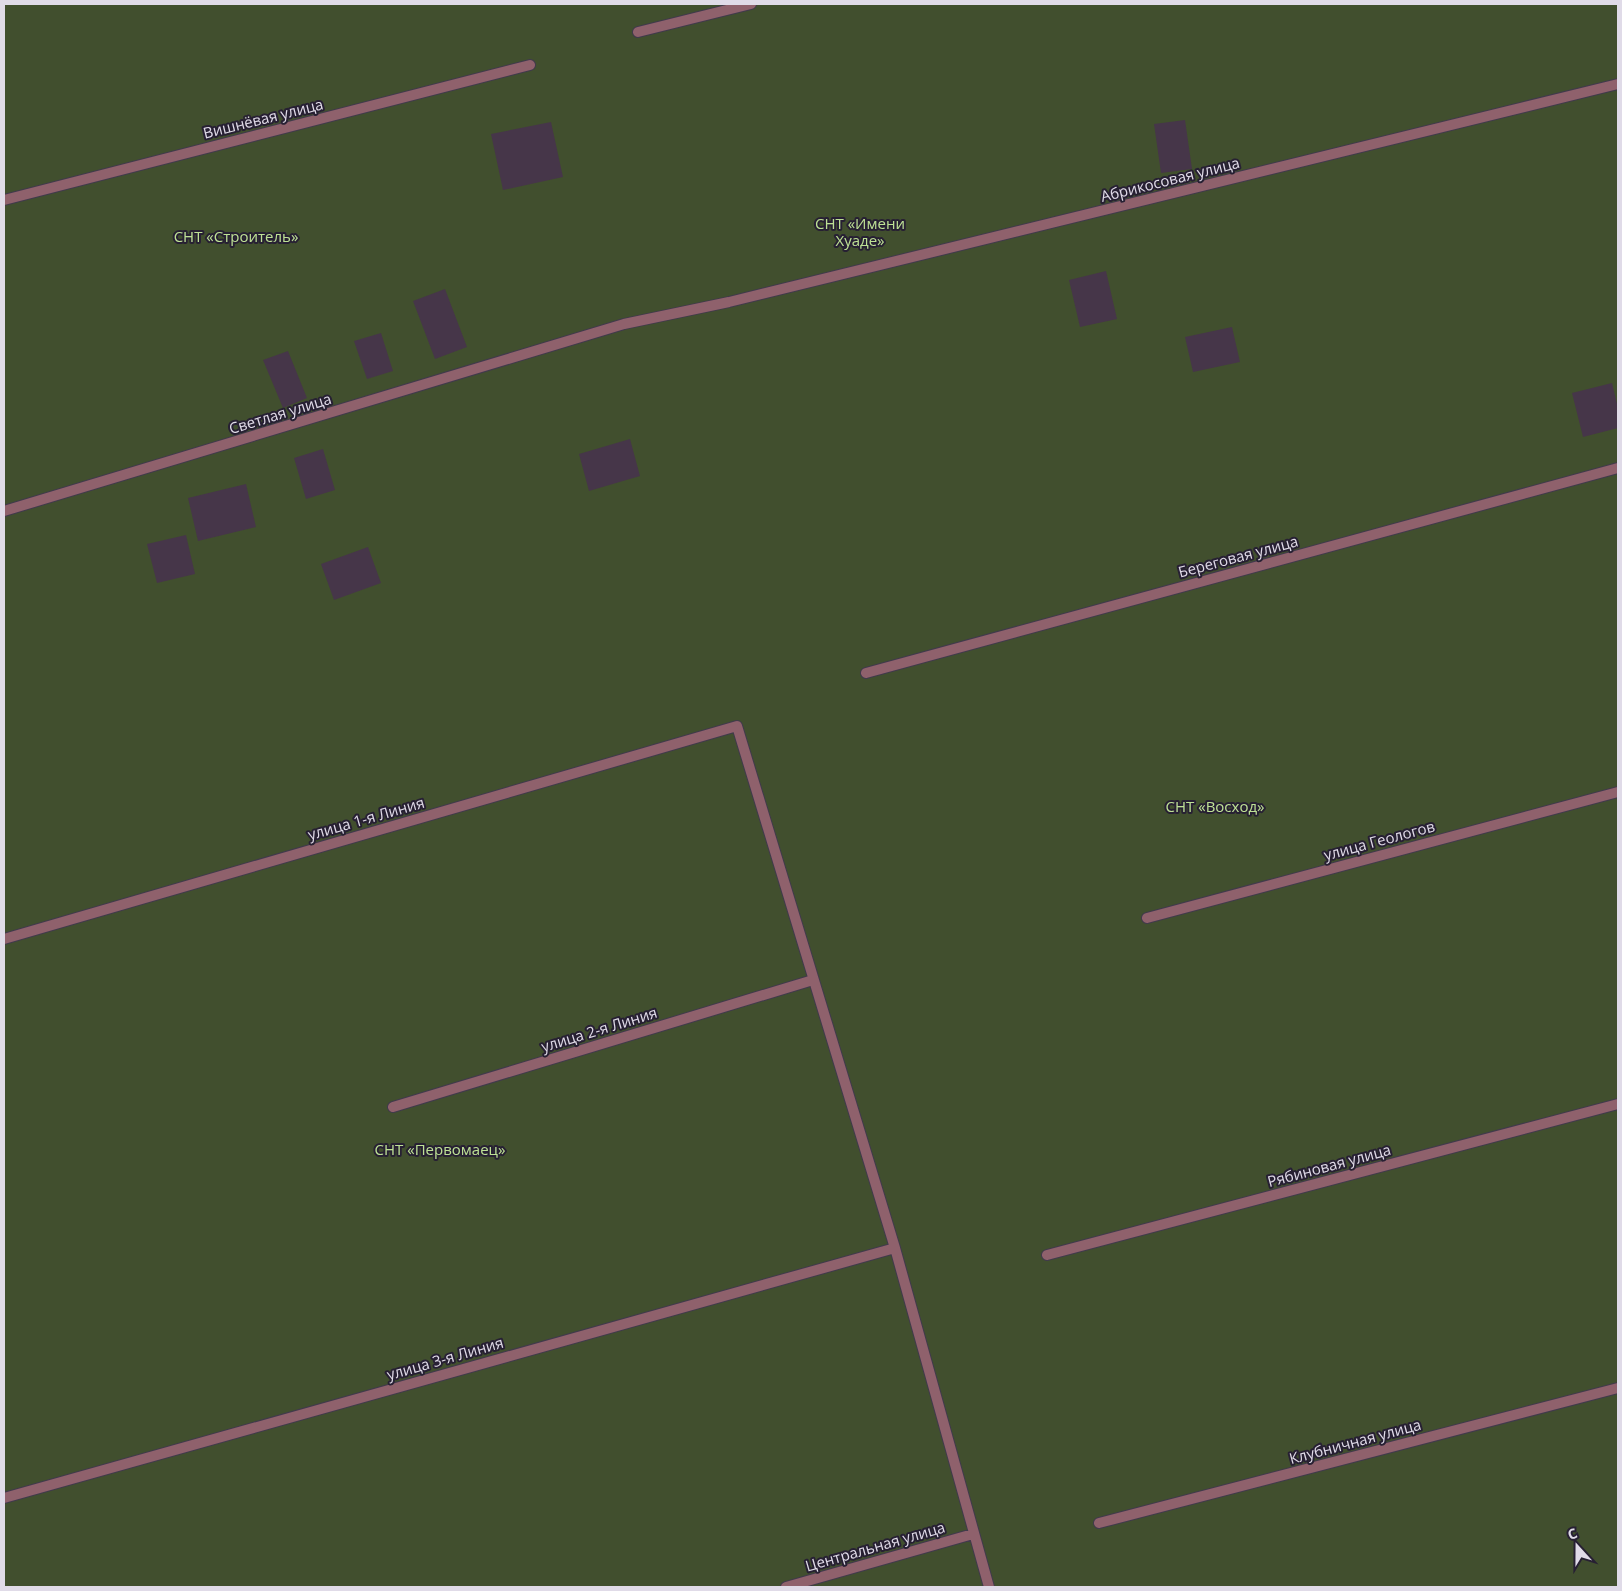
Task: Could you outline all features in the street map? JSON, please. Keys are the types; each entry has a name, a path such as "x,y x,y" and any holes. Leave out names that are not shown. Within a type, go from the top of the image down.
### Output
{"street":[{"path":"638,32 751,4"},
{"name":"Вишнёвая улица","path":"4,200 530,65"},
{"name":"Абрикосовая улица","path":"564,343 624,324 729,302 1618,84"},
{"name":"Светлая улица","path":"4,512 564,343"},
{"name":"Береговая улица","path":"866,673 1618,468"},
{"name":"улица 1-я Линия","path":"4,939 737,726 813,980"},
{"name":"улица Геологов","path":"1147,918 1618,792"},
{"path":"813,980 895,1248 989,1587"},
{"name":"улица 2-я Линия","path":"393,1107 813,980"},
{"name":"Рябиновая улица","path":"1047,1255 1618,1104"},
{"name":"улица 3-я Линия","path":"4,1498 895,1248"},
{"name":"Клубничная улица","path":"1099,1523 1618,1388"},
{"name":"Центральная улица","path":"786,1587 973,1534"}],"green space":[{"path":"4,4 1618,4 1618,1587 4,1587"}],"building":[{"path":"1185,120 1192,169 1161,173 1154,124"},
{"path":"551,122 563,177 503,190 491,134"},
{"path":"1106,271 1117,319 1080,327 1069,280"},
{"path":"445,289 467,347 435,359 413,301"},
{"path":"1232,327 1240,362 1193,372 1185,337"},
{"path":"381,333 393,371 367,379 354,341"},
{"path":"288,351 307,398 283,408 263,360"},
{"path":"1612,383 1618,408 1618,428 1583,437 1572,393"},
{"path":"630,439 640,476 589,491 579,454"},
{"path":"323,449 335,490 306,499 294,458"},
{"path":"246,484 256,527 198,541 188,498"},
{"path":"186,535 195,574 157,583 147,544"},
{"path":"368,547 381,583 334,600 321,564"}],"park label":[{"name":"СНТ «Имени Хуаде»","path":"860,232"},
{"name":"СНТ «Строитель»","path":"236,236"},
{"name":"СНТ «Восход»","path":"1215,806"},
{"name":"СНТ «Первомаец»","path":"440,1149"}]}
